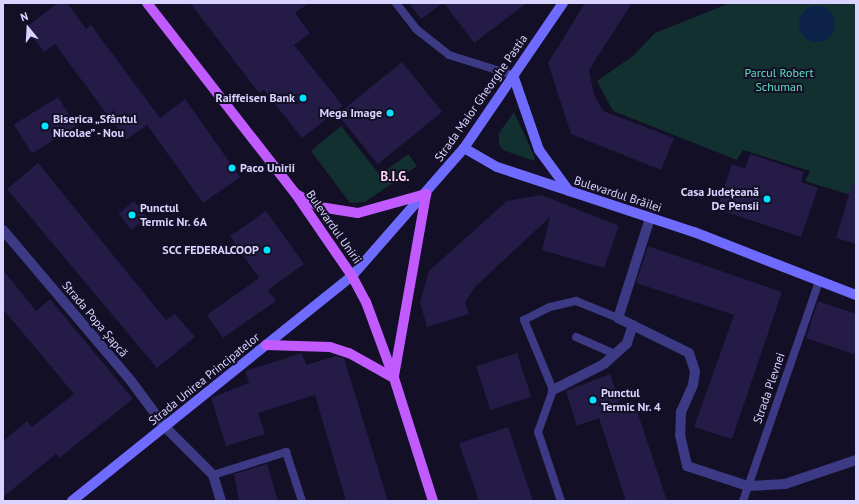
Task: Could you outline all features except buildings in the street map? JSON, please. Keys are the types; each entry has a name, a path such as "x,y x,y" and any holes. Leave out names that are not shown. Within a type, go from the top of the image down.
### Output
{"main road":[{"name":"Strada Maior Gheorghe Pastia","path":"352,276 426,194 464,148 563,3"},
{"name":"Bulevardul Unirii","path":"148,4 295,193 352,276 366,302 394,378 433,501"},
{"path":"514,75 539,150 570,191"},
{"name":"Bulevardul Brăilei","path":"464,148 497,167 650,218 856,295"},
{"path":"266,345 330,347 349,353 394,378 426,194 374,211 346,213 320,207 295,193"},
{"name":"Strada Unirea Principatelor","path":"72,501 352,276"}],"street":[{"path":"650,218 618,318 689,353 695,371 693,385 681,412 680,435 687,466 748,486 785,484 856,460"},
{"name":"Strada Popa Șapcă","path":"3,230 131,381 165,427 213,475"},
{"path":"553,390 604,364 627,343 633,325"},
{"path":"213,475 222,501"}],"lane":[{"path":"396,3 416,29 449,55 514,75"},
{"name":"Strada Plevnei","path":"743,501 818,282"},
{"path":"561,501 538,432 553,390 524,320 550,307 576,300 618,318"},
{"path":"576,337 615,354"},
{"path":"213,475 286,452 302,501"}],"green space":[{"name":"Parcul Robert Schuman","path":"730,3 856,3 856,207 854,196 805,181 810,171 743,150 737,160 613,111 597,81 633,56 655,33"},
{"path":"514,112 535,158 534,161 503,150 499,144 499,133"},
{"path":"341,126 380,175 408,154 417,166 365,202 350,203 311,151"}],"water":[{"path":"821,6 830,11 834,17 834,31 830,37 821,42 813,42 804,37 800,31 799,20 804,11 810,7"}],"place":[{"name":"Raiffeisen Bank","path":"303,98"},
{"name":"Mega Image","path":"390,113"},
{"name":"Biserica „Sfântul Nicolae” - Nou","path":"45,126"},
{"name":"Paco Unirii","path":"232,168"},
{"name":"Casa Județeană De Pensii","path":"767,199"},
{"name":"Punctul Termic Nr. 6A","path":"132,215"},
{"name":"SCC FEDERALCOOP","path":"267,250"},
{"name":"Punctul Termic Nr. 4","path":"593,400"}],"district":[{"name":"B.I.G.","path":"395,177"}]}
